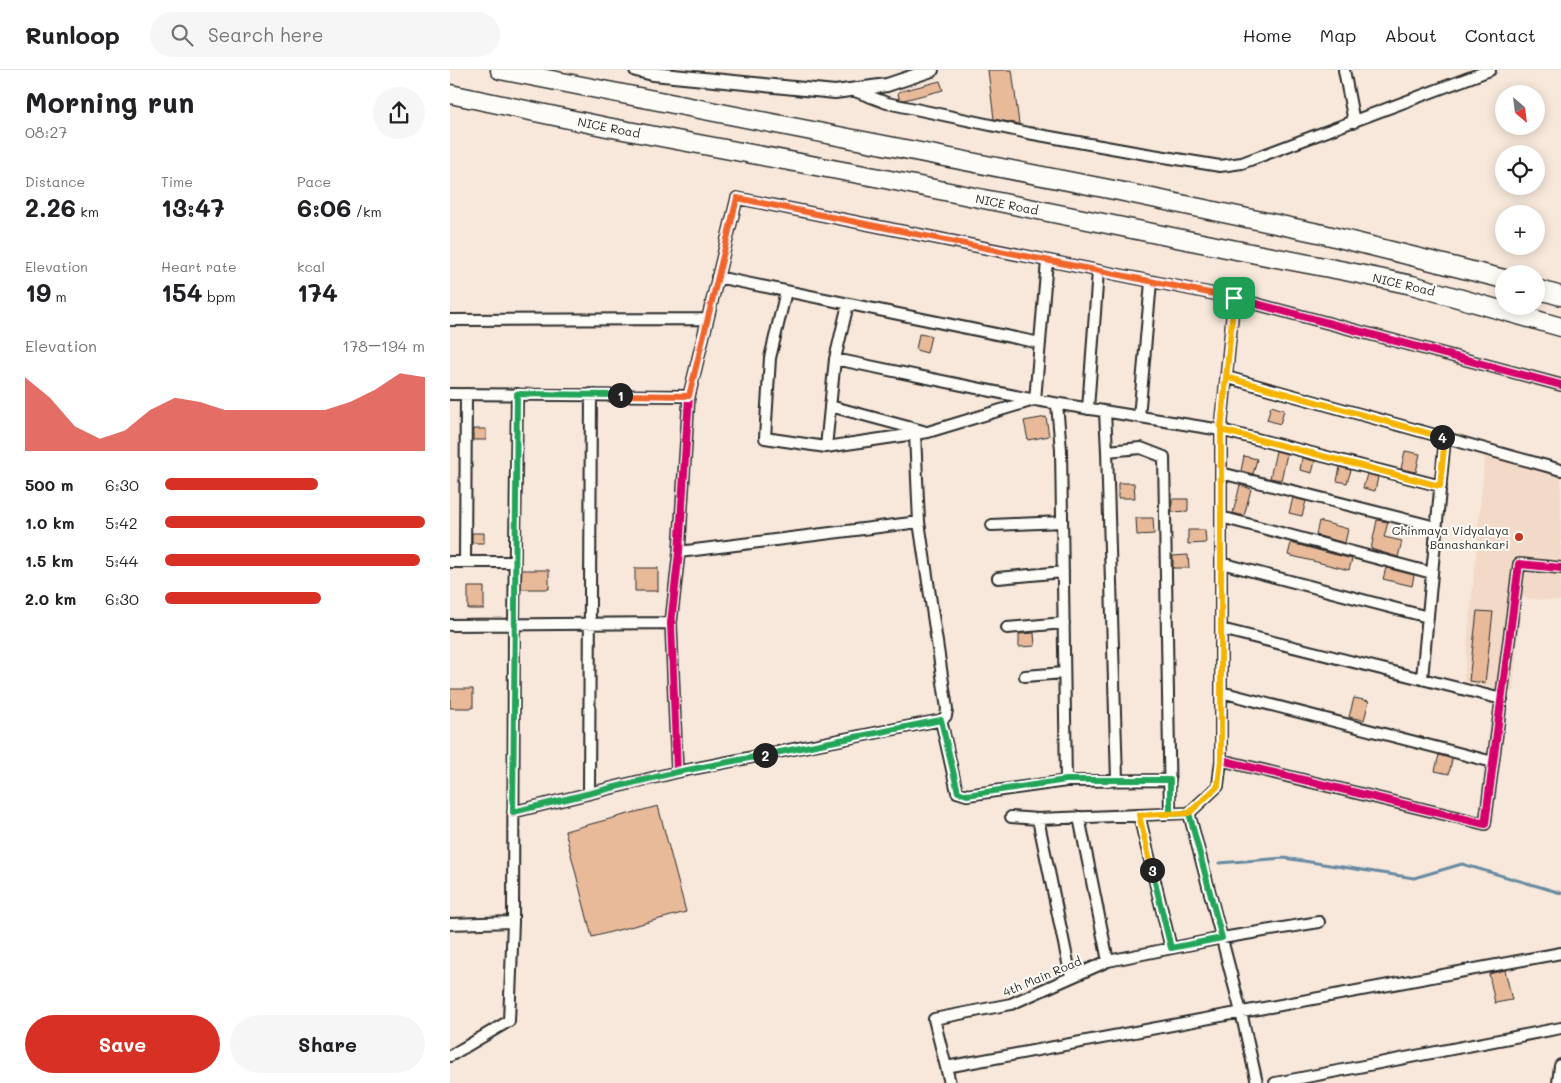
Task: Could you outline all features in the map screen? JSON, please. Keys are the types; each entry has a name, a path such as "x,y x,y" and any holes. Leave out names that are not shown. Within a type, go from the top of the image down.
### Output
{"highway":[{"path":"500,70 1119,191 1323,234 1495,277"},
{"name":"NICE Road","path":"450,94 607,127 875,177 1412,285 1561,327"},
{"path":"1545,292 1561,296"}],"street":[{"path":"636,70 835,92 886,85 932,70"},
{"path":"1344,70 1354,122"},
{"path":"852,90 887,103 988,125 1220,166 1242,163 1490,70"},
{"path":"677,772 671,623 679,552 689,396 737,198 1234,298 1561,385"},
{"path":"1035,400 1047,261"},
{"path":"1088,409 1098,271"},
{"path":"718,277 1040,343"},
{"path":"1139,417 1151,282"},
{"path":"786,291 770,358 765,438 826,447 928,432 1035,400"},
{"path":"1011,817 1038,819 1189,813 1218,786 1221,760 1221,430 1234,298"},
{"path":"826,447 835,360 848,304"},
{"path":"450,320 707,319"},
{"path":"835,360 1057,404 1221,430 1440,486"},
{"path":"1226,377 1561,470"},
{"path":"450,394 689,396"},
{"path":"465,562 466,394"},
{"path":"450,1056 509,1021 513,922 517,394"},
{"path":"589,793 591,394"},
{"path":"1057,404 1061,450 1066,780"},
{"path":"830,406 928,432"},
{"path":"1104,412 1107,450 1117,779"},
{"path":"513,812 677,772 944,718 947,713 920,522 915,434"},
{"path":"1422,678 1445,438"},
{"path":"1107,450 1141,448 1164,457 1170,814"},
{"path":"1221,473 1436,527"},
{"path":"1221,516 1432,573"},
{"path":"679,552 920,522"},
{"path":"992,525 1062,522"},
{"path":"450,562 515,562"},
{"path":"1221,563 1428,617"},
{"path":"1221,760 1485,824 1518,564 1561,568"},
{"path":"998,578 1063,572"},
{"path":"450,624 671,623"},
{"path":"1007,628 1064,624"},
{"path":"1221,629 1502,699"},
{"path":"1025,676 1064,673"},
{"path":"1221,692 1493,762"},
{"path":"941,720 958,792 967,795 1066,780 1170,780"},
{"path":"1189,813 1258,1083"},
{"path":"1139,815 1171,948"},
{"path":"1079,817 1108,961"},
{"path":"1038,819 1071,978"},
{"path":"450,924 513,922"},
{"name":"4th Main Road","path":"950,1083 934,1019 1011,1004 1108,961 1222,938 1319,922"},
{"path":"946,1067 1561,953"},
{"path":"1275,1083 1561,1028"},
{"path":"1559,1083 1561,1066"}],"shaded area":[{"name":"Chinmaya Vidyalaya Banashankari","path":"1485,454 1561,477 1561,601 1521,598 1513,692 1464,681"}],"building":[{"path":"988,70 1012,70 1019,124 994,119"},
{"path":"940,81 943,90 904,100 899,99 898,92"},
{"path":"919,334 931,336 927,353 916,350"},
{"path":"1271,406 1284,410 1280,424 1267,420"},
{"path":"1046,417 1049,436 1028,440 1024,421"},
{"path":"473,429 486,429 486,440 473,440"},
{"path":"1276,451 1287,454 1281,480 1270,478"},
{"path":"1405,451 1420,454 1416,472 1401,469"},
{"path":"1244,456 1257,459 1253,474 1241,471"},
{"path":"1302,458 1315,461 1312,473 1300,470"},
{"path":"1340,467 1351,470 1347,483 1337,481"},
{"path":"1367,474 1378,477 1375,491 1363,488"},
{"path":"1118,483 1134,483 1135,498 1118,498"},
{"path":"1240,485 1251,489 1244,516 1233,513"},
{"path":"1293,498 1306,501 1302,516 1289,513"},
{"path":"1172,499 1188,499 1188,511 1172,512"},
{"path":"1136,518 1153,518 1154,534 1137,535"},
{"path":"1377,520 1388,522 1384,537 1402,541 1398,557 1371,549"},
{"path":"1319,521 1348,529 1345,543 1316,535"},
{"path":"1188,530 1205,530 1206,543 1188,544"},
{"path":"472,533 484,533 484,543 472,543"},
{"path":"1291,543 1352,559 1349,570 1288,555"},
{"path":"1188,555 1189,568 1173,568 1173,556"},
{"path":"635,568 658,568 658,591 635,591"},
{"path":"1386,568 1414,575 1412,586 1383,579"},
{"path":"522,570 549,570 549,589 521,589"},
{"path":"468,587 484,587 484,609 468,609"},
{"path":"1477,611 1493,612 1485,683 1469,681"},
{"path":"1034,633 1035,646 1019,647 1019,634"},
{"path":"450,689 473,689 473,708 450,708"},
{"path":"1354,698 1369,701 1364,720 1349,717"},
{"path":"1439,755 1452,759 1449,774 1435,771"},
{"path":"658,806 686,912 592,937 565,831"},
{"path":"1505,970 1512,1000 1495,1003 1489,974"}],"waterway":[{"path":"1219,863 1284,858 1414,878 1462,864 1561,893"}],"cycle path":[{"path":"513,812 677,772 671,623 679,552 689,396 737,198 1234,298 1561,385"},
{"path":"1234,298 1221,430 1221,760 1485,824 1519,564 1561,568"}],"place":[{"name":"Chinmaya Vidyalaya Banashankari","path":"1519,537"}],"route":[{"path":"1234,298 737,198 689,396 517,394 513,812 677,772 941,720 958,792 967,795 1066,780 1170,780 1170,814 1189,813 1222,938 1171,948 1139,815 1170,814 1189,813 1218,786 1221,760 1221,430 1226,377 1445,438 1440,486 1221,430 1226,377 1234,298"}]}
